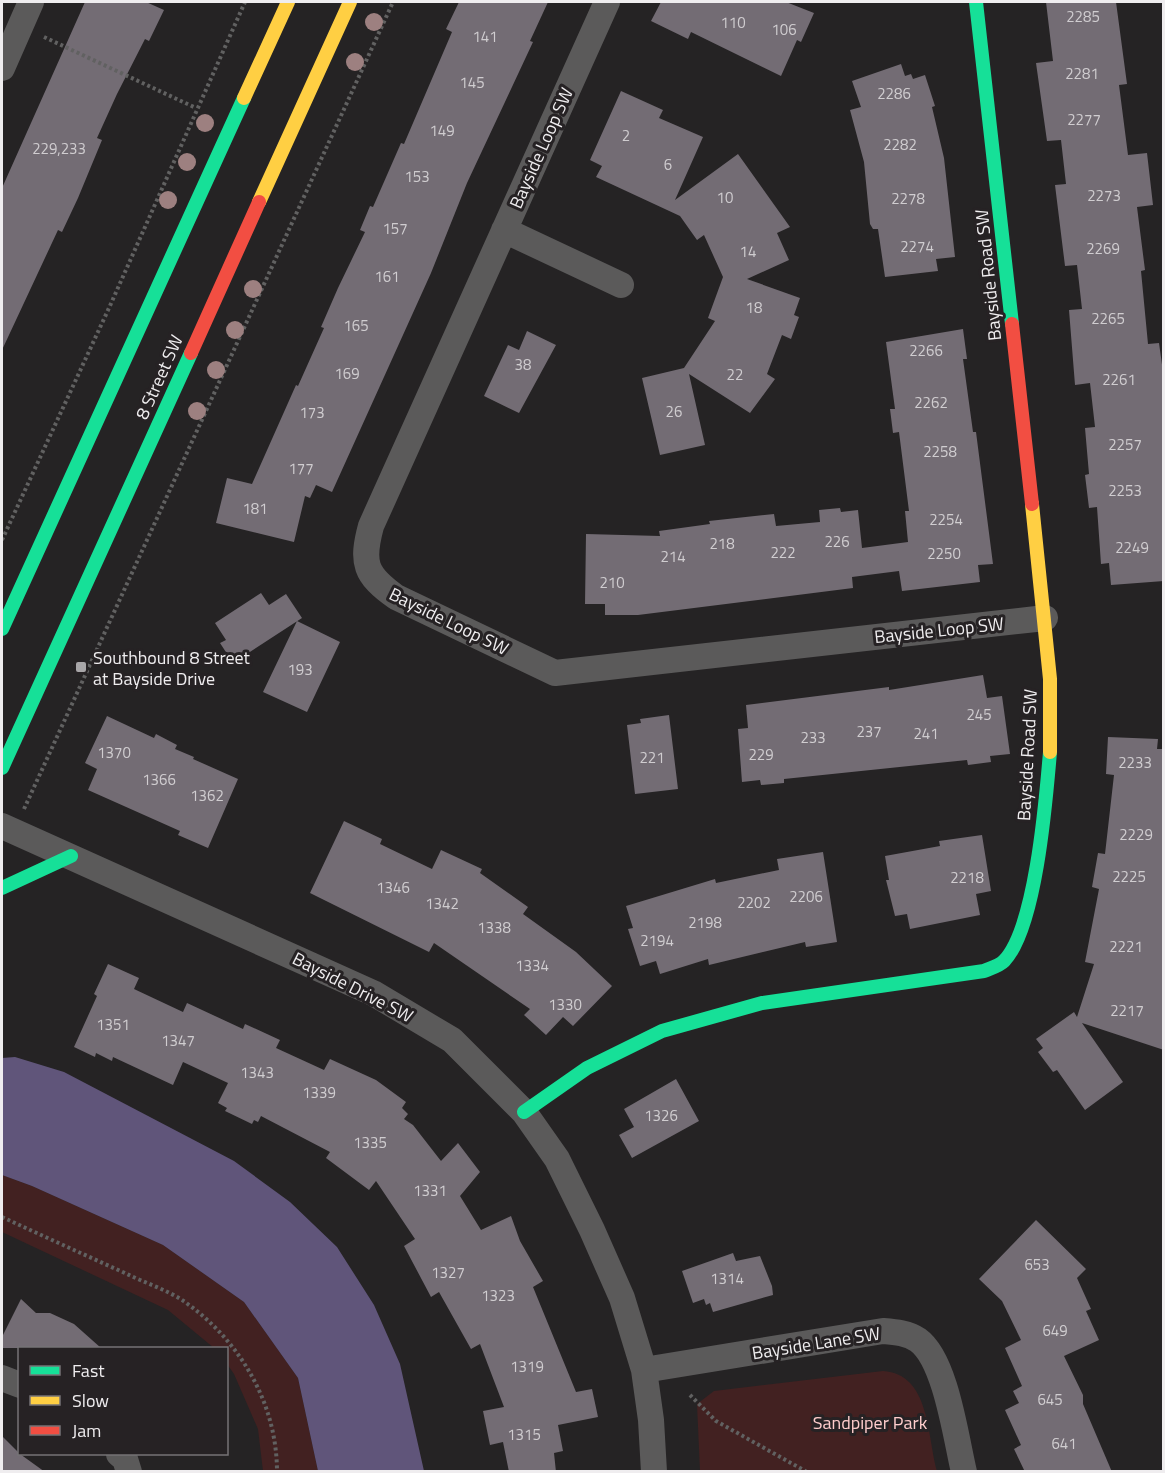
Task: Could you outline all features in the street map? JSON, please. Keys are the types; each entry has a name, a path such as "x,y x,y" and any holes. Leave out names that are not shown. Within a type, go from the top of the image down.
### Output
{"main road":[{"path":"2,628 288,2"},
{"name":"8 Street SW","path":"2,768 350,2"},
{"name":"Bayside Road SW","path":"524,1112 587,1068 662,1031 762,1003 984,971 1004,961 1017,941 1026,913 1044,818 1051,716 1046,618 976,2"},
{"path":"2,888 71,856"}],"street":[{"path":"2,68 31,2"},
{"name":"Bayside Loop SW","path":"607,2 371,526 365,549 366,569 378,584 396,597 555,673 1046,618"},
{"path":"504,230 621,285"},
{"name":"Bayside Drive SW","path":"2,826 373,993 452,1040 524,1112 557,1159 592,1230 622,1298 644,1370 654,1472"},
{"name":"Bayside Lane SW","path":"644,1370 883,1331 901,1333 919,1340 930,1353 941,1378 964,1472"},
{"path":"2,1378 18,1384"},
{"path":"120,1455 125,1458 129,1472"}],"path":[{"path":"2,540 109,308 245,2"},
{"path":"34,789 393,2"},
{"path":"20,26 196,108"},
{"path":"2,1217 182,1300 211,1322 241,1356 260,1390 276,1439 277,1472"},
{"path":"690,1395 716,1421 807,1472"}],"green space":[{"path":"2,1175 32,1186 163,1245 244,1302 298,1378 318,1471 263,1471 258,1429 228,1365 228,1347 213,1347 168,1310 2,1232"},
{"name":"Sandpiper Park","path":"883,1371 898,1375 910,1383 918,1394 928,1424 937,1471 700,1471 697,1404 714,1391"}],"shaded area":[{"path":"15,1057 64,1072 234,1161 290,1202 337,1247 374,1305 400,1364 424,1471 318,1471 298,1378 244,1302 163,1245 32,1186 2,1175 2,1058"}],"building":[{"path":"85,2 146,2 164,10 149,41 145,39 117,94 97,138 102,140 78,198 62,232 58,230 2,350 2,188"},
{"path":"459,2 548,2 530,41 533,42 467,183 431,273 332,492 316,485 310,498 305,496 294,542 216,523 227,478 252,484 296,385 298,386 324,328 321,327 365,232 360,230 370,206 373,207 401,143 404,144 452,32 446,29"},
{"path":"661,2 786,2 814,13 801,42 797,40 781,76 691,32 688,39 651,21"},
{"path":"1046,2 1116,2 1127,84 1119,85 1128,155 1147,153 1153,205 1137,207 1145,270 1141,271 1148,344 1159,343 1164,379 1164,581 1111,585 1109,563 1101,564 1097,507 1089,508 1085,475 1089,474 1085,428 1095,427 1090,383 1075,385 1069,310 1082,309 1077,265 1065,266 1055,185 1066,184 1061,140 1047,141 1036,63 1053,61"},
{"path":"901,64 905,76 911,74 913,79 925,75 935,106 932,107 944,158 955,257 936,259 938,271 885,277 878,229 873,229 870,224 864,162 850,110 861,107 852,81"},
{"path":"621,91 663,110 659,118 703,137 675,200 738,154 790,227 777,233 789,260 747,279 800,298 794,315 799,317 791,339 782,335 767,374 775,379 750,413 689,374 705,445 660,455 642,378 684,368 715,321 708,318 723,277 704,235 697,240 680,216 596,177 602,166 590,160"},
{"path":"963,329 967,359 963,359 973,432 976,432 993,564 978,565 980,582 902,591 899,571 852,577 853,588 638,615 605,615 605,604 585,604 586,534 660,536 659,531 710,524 709,521 774,514 776,526 820,522 819,510 840,508 841,512 858,510 862,548 908,542 905,511 909,511 899,432 893,433 890,409 895,409 886,342"},
{"path":"527,331 556,345 519,413 484,396 508,345 519,350"},
{"path":"261,593 269,605 286,594 302,618 233,663 220,643 226,640 215,623"},
{"path":"297,621 340,642 307,712 263,692"},
{"path":"983,675 987,698 1002,696 1010,754 990,756 991,762 968,765 967,760 784,779 784,783 761,785 760,780 742,782 738,729 748,728 746,705 889,687 889,690"},
{"path":"669,715 678,789 635,794 627,725 641,723 640,719"},
{"path":"107,716 154,738 156,734 177,745 175,749 194,757 193,759 238,779 208,848 178,835 180,831 88,790 97,769 85,763"},
{"path":"1108,737 1158,739 1157,749 1164,749 1164,1050 1082,1023 1123,1082 1085,1110 1057,1070 1053,1072 1038,1052 1043,1048 1036,1039 1074,1012 1077,1017 1094,964 1085,962 1099,889 1092,887 1098,853 1105,854 1114,775 1106,774"},
{"path":"344,821 382,839 380,844 432,869 441,850 482,869 480,873 528,907 523,914 576,952 612,986 573,1026 563,1017 546,1035 524,1015 530,1009 434,943 429,952 310,893"},
{"path":"982,835 991,891 976,894 980,915 910,929 907,914 895,916 886,880 889,880 885,856 940,846 939,841"},
{"path":"823,852 837,942 806,947 805,942 709,965 708,959 660,974 656,961 640,966 628,929 633,928 626,906 715,879 716,883 779,870 777,859"},
{"path":"108,964 139,978 134,989 183,1012 187,1003 243,1029 245,1024 280,1040 276,1048 324,1070 330,1059 376,1080 406,1102 402,1108 408,1114 404,1119 413,1125 441,1161 458,1143 480,1172 460,1196 481,1230 511,1216 520,1241 543,1281 533,1287 576,1392 592,1389 598,1417 558,1425 563,1451 554,1453 556,1472 509,1472 503,1442 490,1445 483,1411 504,1407 480,1344 471,1349 439,1292 431,1297 404,1246 415,1239 376,1181 369,1190 326,1158 330,1152 261,1116 258,1122 254,1120 252,1124 225,1111 227,1108 218,1103 228,1083 183,1062 173,1085 113,1057 112,1061 96,1053 95,1057 74,1047 97,996 94,994"},
{"path":"676,1079 699,1121 632,1158 619,1135 634,1127 624,1109"},
{"path":"1036,1220 1086,1269 1077,1278 1091,1309 1086,1311 1099,1340 1064,1356 1083,1395 1083,1404 1112,1472 1025,1472 1014,1449 1021,1445 1005,1410 1019,1403 1013,1391 1022,1386 1005,1348 1021,1340 1002,1301 979,1279"},
{"path":"733,1253 736,1261 760,1256 772,1286 773,1295 713,1312 710,1303 706,1305 704,1299 693,1303 682,1271"},
{"path":"21,1299 36,1313 50,1313 74,1324 100,1347 2,1348 2,1337"},
{"path":"2,1436 18,1452 18,1455 21,1455 45,1472 2,1472"}],"traffic: fast":[{"path":"976,2 1012,324"},
{"path":"2,629 244,98"},
{"path":"2,768 191,353"},
{"path":"524,1112 587,1068 662,1031 762,1003 984,971 1002,963 1015,944 1032,893 1038,862 1050,752"},
{"path":"2,888 71,856"}],"traffic: slow":[{"path":"244,98 288,2"},
{"path":"259,202 350,2"},
{"path":"1032,504 1050,679 1050,752"}],"traffic: jam":[{"path":"191,353 259,202"},
{"path":"1012,324 1032,504"}],"place":[{"name":"Southbound 8 Street at Bayside Drive","path":"81,667"}]}
